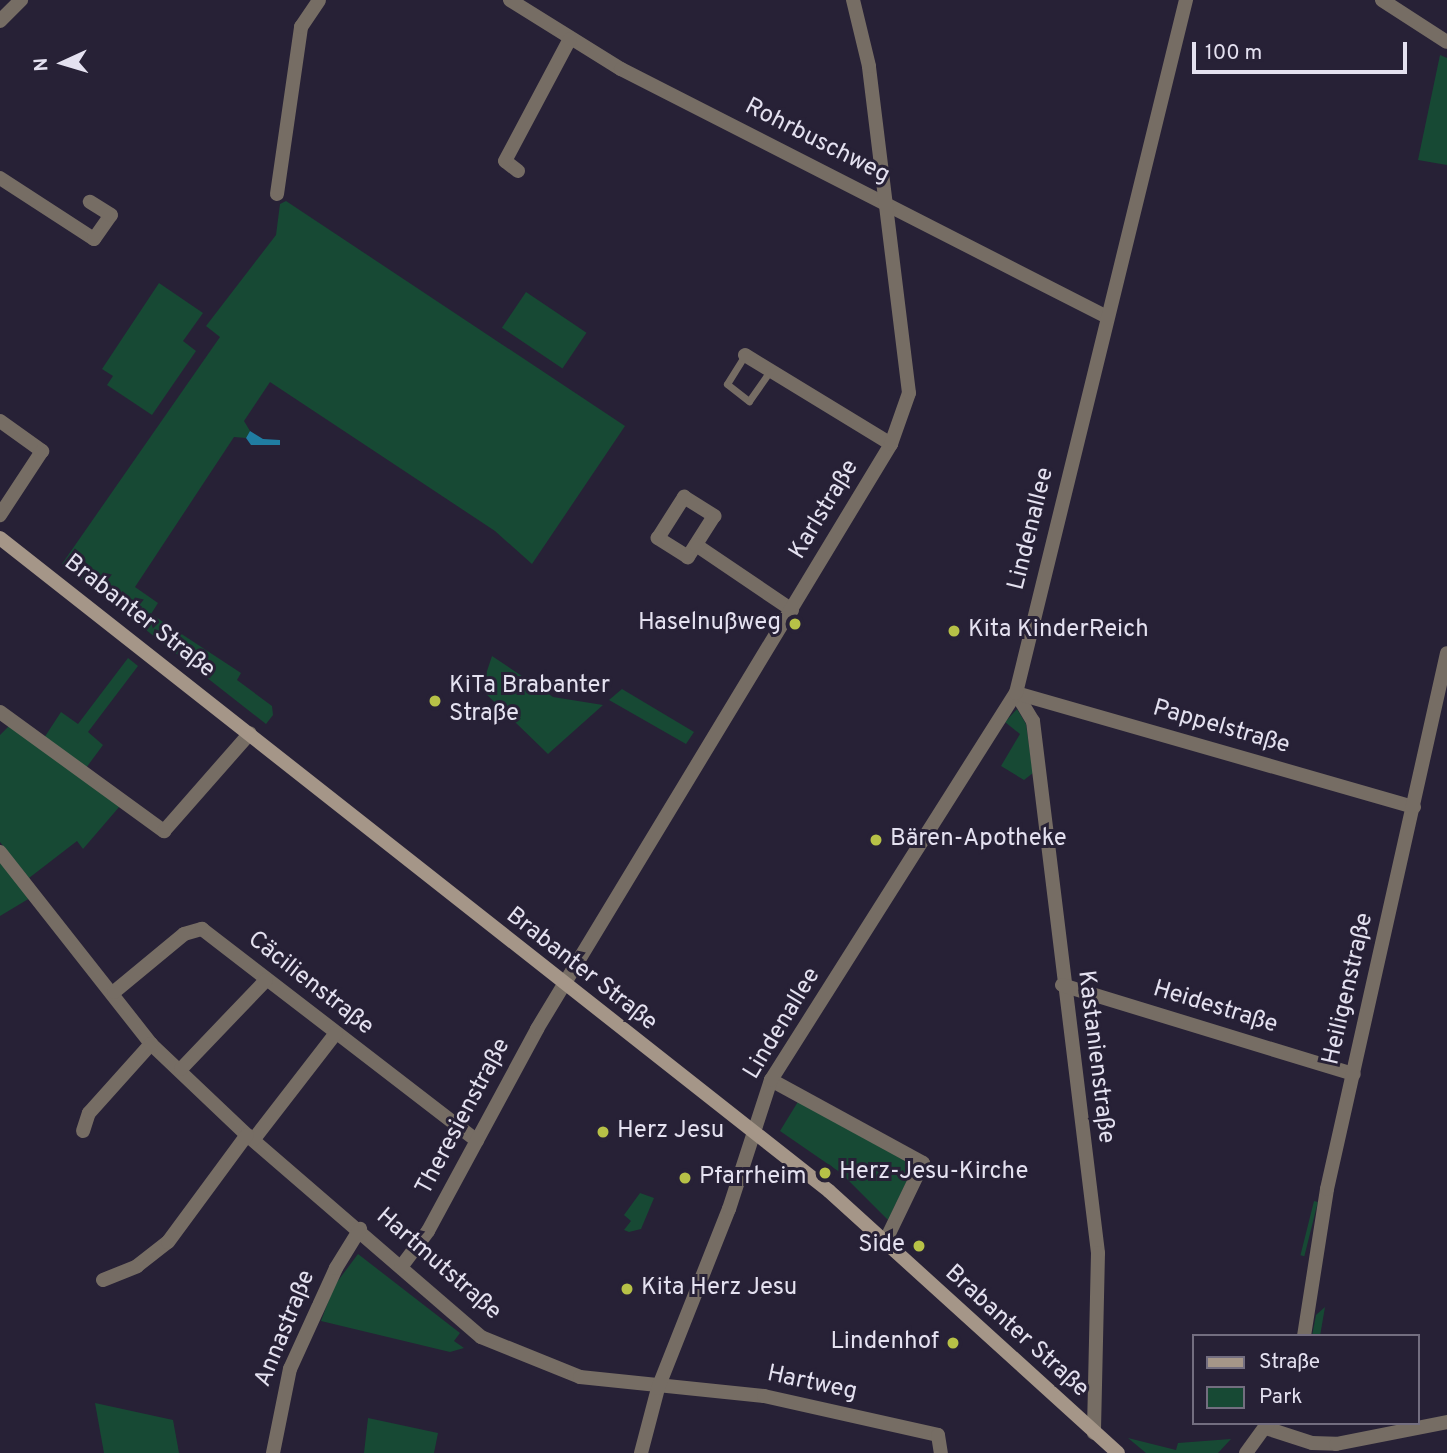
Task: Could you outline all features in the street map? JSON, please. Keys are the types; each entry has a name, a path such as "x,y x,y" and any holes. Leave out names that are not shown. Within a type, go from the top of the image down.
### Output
{"main road":[{"name":"Brabanter Straße","path":"0,538 250,733 564,985 829,1191 1118,1453"}],"street":[{"path":"0,21 21,0"},
{"path":"277,194 301,27 319,0"},
{"name":"Rohrbuschweg","path":"510,0 570,38 1107,317"},
{"name":"Karlstraße","path":"564,985 891,444 909,393 889,204 866,45 853,0"},
{"name":"Lindenallee","path":"641,1453 658,1388 729,1209 771,1080 1016,693 1186,0"},
{"path":"1382,0 1447,42"},
{"path":"519,171 505,161 570,38"},
{"path":"0,178 94,239 111,215 90,202"},
{"path":"745,355 891,444"},
{"path":"0,421 42,451 0,515"},
{"path":"696,545 792,610"},
{"name":"Heiligenstraße","path":"1304,1334 1326,1189 1447,653"},
{"name":"Pappelstraße","path":"1016,693 1413,807"},
{"name":"Kastanienstraße","path":"1016,693 1032,722 1062,985 1098,1253 1094,1433"},
{"path":"0,712 163,831 250,733"},
{"name":"Hartmutstraße","path":"0,852 114,992 151,1044 181,1069 250,1137 360,1229 481,1337 580,1377 658,1388"},
{"name":"Cäcilienstraße","path":"114,992 184,934 202,929 477,1141"},
{"path":"181,1069 266,980"},
{"name":"Theresienstraße","path":"401,1267 428,1231 564,985"},
{"name":"Heidestraße","path":"1062,985 1354,1074"},
{"path":"103,1280 136,1266 168,1242 336,1033"},
{"path":"83,1130 89,1114 151,1044"},
{"path":"771,1080 923,1163 885,1242"},
{"name":"Annastraße","path":"274,1453 278,1415 290,1369 336,1268 360,1229"},
{"name":"Hartweg","path":"658,1388 764,1396 938,1435 941,1453"},
{"path":"1246,1453 1267,1426 1311,1443 1336,1444 1447,1422"}],"lane":[{"path":"745,355 727,384 749,401 769,372"}],"green space":[{"path":"1440,55 1447,58 1447,165 1418,160"},
{"path":"286,201 625,426 532,564 495,531 270,382 244,421 250,431 246,438 234,437 135,587 158,603 151,614 241,673 237,680 272,706 273,715 266,724 62,564 220,337 206,326 276,235 280,204"},
{"path":"159,283 203,313 183,341 196,351 152,415 107,385 113,376 102,369"},
{"path":"526,292 587,333 562,368 502,328"},
{"path":"492,656 553,697 603,705 548,754 481,689"},
{"path":"128,658 138,666 88,732 103,745 86,768 44,738 61,712 78,724"},
{"path":"622,689 694,732 686,744 609,700"},
{"path":"1017,709 1026,724 1033,773 1024,780 1001,766 1020,734 1005,722"},
{"path":"9,726 120,806 83,849 77,841 29,878 0,842 0,735"},
{"path":"0,859 30,898 0,916"},
{"path":"799,1100 914,1166 888,1220 841,1173 780,1131"},
{"path":"640,1193 654,1198 641,1229 629,1232 624,1230 631,1221 624,1215"},
{"path":"1314,1201 1318,1202 1304,1256 1300,1255"},
{"path":"358,1254 460,1333 454,1341 464,1348 450,1352 321,1321 334,1286"},
{"path":"1325,1307 1320,1334 1312,1334 1316,1315"},
{"path":"95,1403 173,1420 179,1453 104,1453"},
{"path":"368,1418 438,1433 434,1453 364,1453"},
{"path":"1128,1438 1176,1450 1178,1443 1231,1439 1218,1453 1146,1453"}],"water":[{"path":"250,431 263,439 280,440 280,445 251,445 246,438"}],"place":[{"name":"Haselnußweg","path":"795,624"},
{"name":"Kita KinderReich","path":"954,631"},
{"name":"KiTa Brabanter Straße","path":"435,701"},
{"name":"Bären-Apotheke","path":"876,840"},
{"name":"Herz Jesu","path":"603,1132"},
{"name":"Herz-Jesu-Kirche","path":"825,1173"},
{"name":"Pfarrheim","path":"685,1178"},
{"name":"Side","path":"919,1246"},
{"name":"Kita Herz Jesu","path":"627,1289"},
{"name":"Lindenhof","path":"953,1343"}]}
